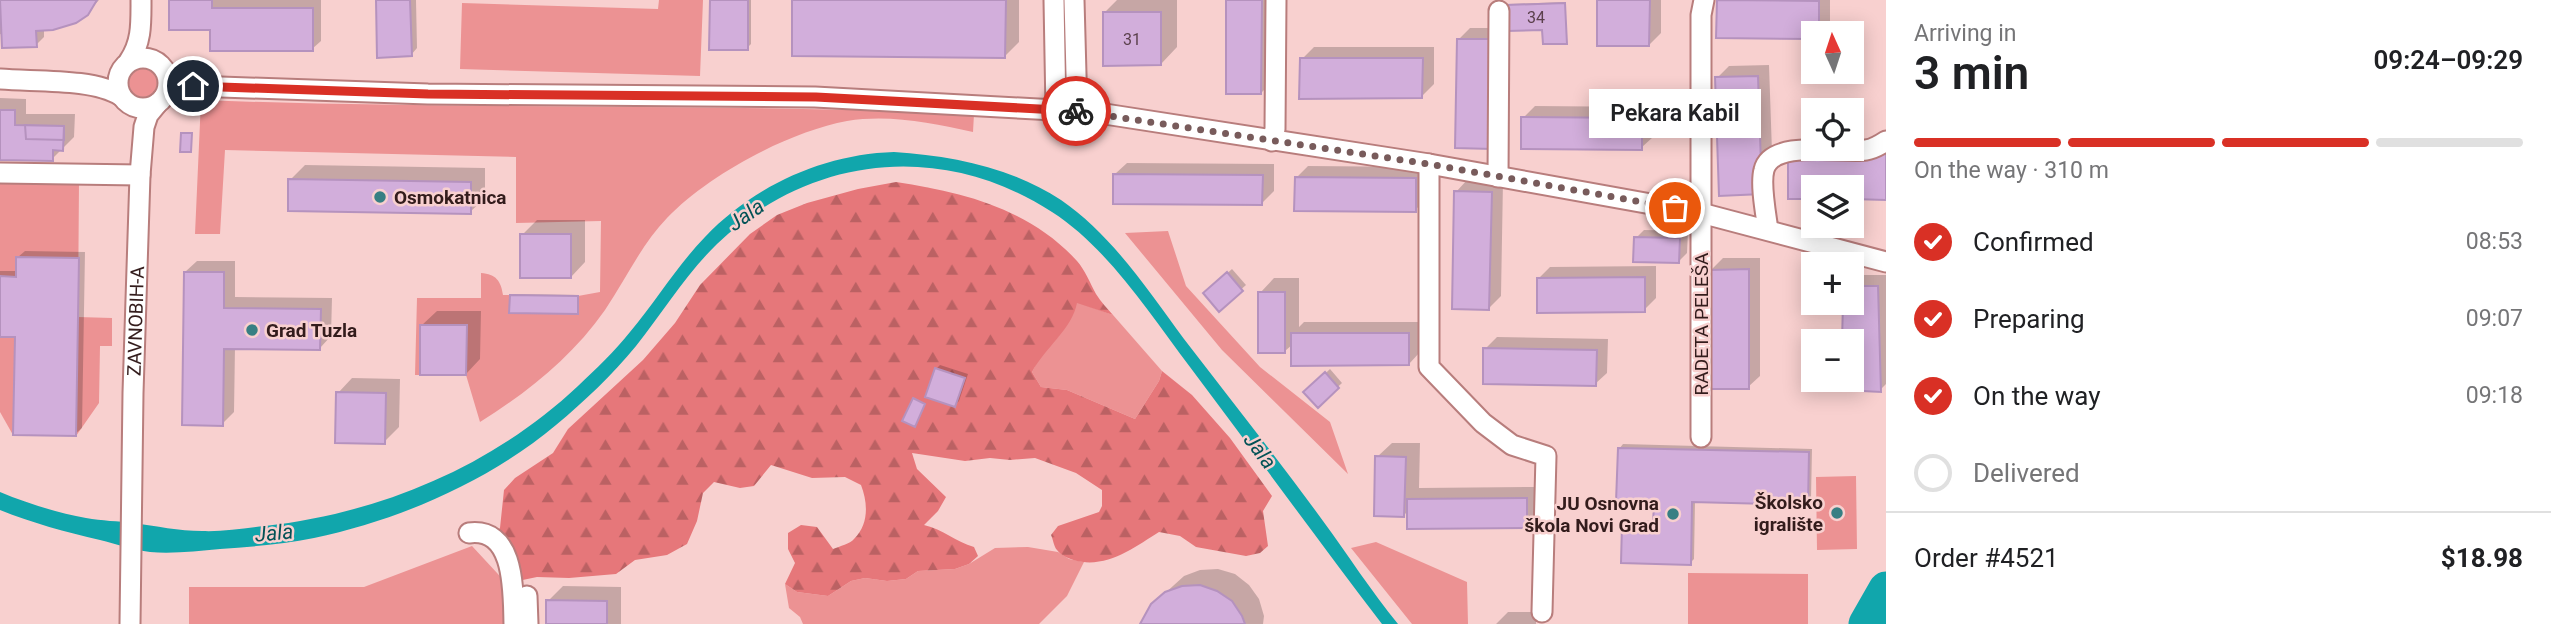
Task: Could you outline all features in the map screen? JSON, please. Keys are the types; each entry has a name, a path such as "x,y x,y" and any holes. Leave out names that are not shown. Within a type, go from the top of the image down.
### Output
{"street":[{"path":"1054,0 1056,111"},
{"path":"1074,0 1077,111"},
{"path":"1272,141 1275,129 1276,0"},
{"name":"RADETA PELEŠA","path":"1701,438 1701,15 1704,0"},
{"path":"94,84 108,78 126,64 144,57 161,66 168,84 160,101 142,108 124,99 117,81 126,64 136,50 141,35 141,3"},
{"path":"1498,177 1499,11"},
{"path":"141,35 147,51 161,66 178,80 193,86"},
{"path":"0,79 94,84 112,90 124,99 139,115 144,127"},
{"path":"144,127 148,115 160,101 175,89 193,86 414,94 816,97 1077,111 1429,164 1701,213 1886,262"},
{"name":"ZAVNOBIH-A","path":"130,624 136,257 144,127"},
{"path":"1768,230 1763,171 1778,153 1793,150 1868,150 1886,141"},
{"path":"1429,164 1429,367 1483,423 1512,445 1546,456 1542,612"},
{"path":"0,173 141,175"},
{"path":"469,533 487,534 497,541 502,549 513,582 514,624"},
{"path":"527,596 528,624"}],"shaded area":[{"path":"659,0 703,0 700,76 460,69 462,3 658,9"},
{"path":"143,69 153,73 157,83 153,93 143,97 133,93 129,83 133,73"},
{"path":"201,100 974,114 973,132 895,119 847,121 775,145 726,171 684,202 658,228 605,310 564,358 532,386 480,422 466,375 415,375 417,298 481,298 481,273 494,277 501,286 503,295 510,295 509,312 578,313 578,296 600,292 601,221 516,223 516,157 225,150 220,234 195,234"},
{"path":"0,181 79,181 78,317 112,318 112,346 100,346 99,403 76,436 13,435 0,412"},
{"path":"1168,231 1186,286 1260,367 1330,422 1348,474 1222,350 1125,233"},
{"path":"1077,302 1113,315 1162,371 1159,381 1135,419 1067,390 1041,387 1032,372 1040,356 1058,337"},
{"name":"Školsko igralište","path":"1856,476 1857,549 1817,550 1816,477"},
{"path":"1376,542 1467,582 1468,624 1412,624 1351,548"},
{"path":"472,546 511,588 511,624 189,624 189,587 364,587"},
{"path":"1028,547 1058,552 1069,559 1084,562 1067,596 1039,624 803,624 800,617 789,608 785,584 797,592 828,596 851,581 865,578 887,581 906,579 918,571 955,569 995,548"},
{"path":"1688,573 1808,574 1808,624 1688,624"}],"green space":[{"path":"896,182 946,191 1017,216 1058,243 1077,261 1098,297 1113,315 1077,303 1070,321 1032,372 1041,387 1067,390 1135,419 1159,381 1162,371 1192,395 1230,438 1272,496 1263,511 1268,546 1260,553 1246,556 1196,547 1180,536 1159,532 1131,550 1110,559 1100,562 1077,561 1059,552 1051,535 1058,526 1099,512 1102,506 1102,490 1076,473 1035,458 965,461 912,453 917,469 946,497 938,511 924,525 974,547 978,556 969,564 955,569 918,571 906,579 887,581 865,578 851,581 828,596 797,592 785,584 795,563 788,549 788,533 801,525 817,527 833,549 847,544 859,533 865,520 865,499 861,485 845,477 812,478 771,465 754,486 740,488 714,482 703,493 697,521 687,544 667,555 635,560 616,574 569,578 537,577 513,582 491,537 500,528 504,490 515,478 553,453 568,429 643,360 675,323 700,285 750,234 777,215 807,203"}],"water":[{"name":"Jala","path":"894,152 959,160 1022,179 1061,200 1096,229 1142,282 1398,624 1382,624 1144,304 1092,244 1052,212 1010,189 967,174 923,167 879,168 836,176 794,191 754,214 717,244 685,280 627,357 567,416 530,445 473,481 379,521 302,540 167,553 131,548 49,527 0,510 0,492 42,507 86,518 185,530 217,531 308,520 393,497 433,481 510,440 578,386 624,339 695,248 745,202 767,188 816,166 868,154"}],"building":[{"path":"0,0 97,0 88,15 76,23 53,30 36,31 37,47 2,48"},
{"path":"169,0 212,0 212,8 313,8 313,51 210,51 210,30 169,30"},
{"path":"376,0 410,0 412,56 377,58"},
{"path":"710,0 748,0 748,50 709,50"},
{"path":"792,0 1006,0 1005,58 792,56"},
{"path":"1226,0 1262,0 1261,94 1226,94"},
{"path":"1597,0 1650,0 1649,46 1597,46"},
{"path":"1717,0 1819,1 1819,21 1801,21 1801,39 1716,38"},
{"path":"1565,3 1567,44 1543,44 1542,30 1507,31 1506,5"},
{"path":"1103,12 1161,12 1161,65 1103,66"},
{"path":"1457,39 1493,39 1492,149 1455,148"},
{"path":"1300,58 1423,58 1422,98 1299,99"},
{"path":"1758,76 1762,194 1719,196 1715,77"},
{"path":"0,110 15,110 15,125 64,126 63,151 53,150 53,161 0,160"},
{"path":"1521,117 1642,118 1642,150 1521,149"},
{"path":"25,125 64,126 64,140 26,139"},
{"path":"181,133 192,133 191,152 180,152"},
{"path":"1788,152 1801,152 1801,161 1864,161 1864,152 1886,152 1886,200 1864,199 1864,175 1801,175 1801,199 1788,199"},
{"path":"1113,174 1263,175 1262,205 1113,204"},
{"path":"1295,177 1416,178 1416,212 1294,211"},
{"name":"Osmokatnica","path":"288,179 471,182 471,214 288,211"},
{"path":"1454,191 1492,192 1489,310 1452,309"},
{"path":"520,234 571,234 571,278 520,278"},
{"path":"1634,237 1680,238 1679,263 1633,262"},
{"path":"16,257 79,258 76,436 13,435 15,337 0,337 0,276 16,277"},
{"path":"1749,269 1749,389 1710,389 1710,270"},
{"name":"Grad Tuzla","path":"184,272 224,272 224,308 321,309 320,350 224,349 223,426 182,425"},
{"path":"1227,272 1243,291 1219,312 1203,293"},
{"path":"1645,277 1645,312 1537,313 1537,278"},
{"path":"1864,286 1878,286 1881,392 1864,391 1864,329 1842,329 1843,315 1864,315"},
{"path":"1258,292 1285,292 1285,353 1258,353"},
{"path":"510,295 578,296 578,314 509,313"},
{"path":"420,325 467,325 466,375 420,375"},
{"path":"1291,333 1409,333 1409,365 1291,366"},
{"path":"1483,348 1597,350 1596,386 1483,384"},
{"path":"935,368 965,378 955,407 925,397"},
{"path":"1325,372 1339,388 1318,408 1303,392"},
{"path":"336,392 386,393 385,444 335,443"},
{"path":"913,398 925,404 915,427 902,421"},
{"name":"JU Osnovna škola Novi Grad","path":"1618,448 1809,452 1808,505 1692,502 1691,565 1621,563 1622,524 1653,524 1654,503 1616,502"},
{"path":"1375,456 1406,457 1404,517 1374,516"},
{"path":"1527,498 1527,528 1407,529 1407,499"},
{"path":"1200,585 1217,591 1232,601 1245,624 1140,624 1151,604 1165,592 1182,586"},
{"path":"546,600 607,601 607,624 546,624"}],"waterway":[{"path":"1866,624 1886,589"}],"way so far":[{"path":"1076,111 1429,164 1675,208"}],"place":[{"name":"Osmokatnica","path":"380,197"},
{"name":"Pekara Kabil","path":"1675,208"},
{"name":"Grad Tuzla","path":"252,330"},
{"name":"Školsko igralište","path":"1837,513"},
{"name":"JU Osnovna škola Novi Grad","path":"1673,514"}],"route":[{"path":"193,86 428,94 816,97 1076,111"}]}
